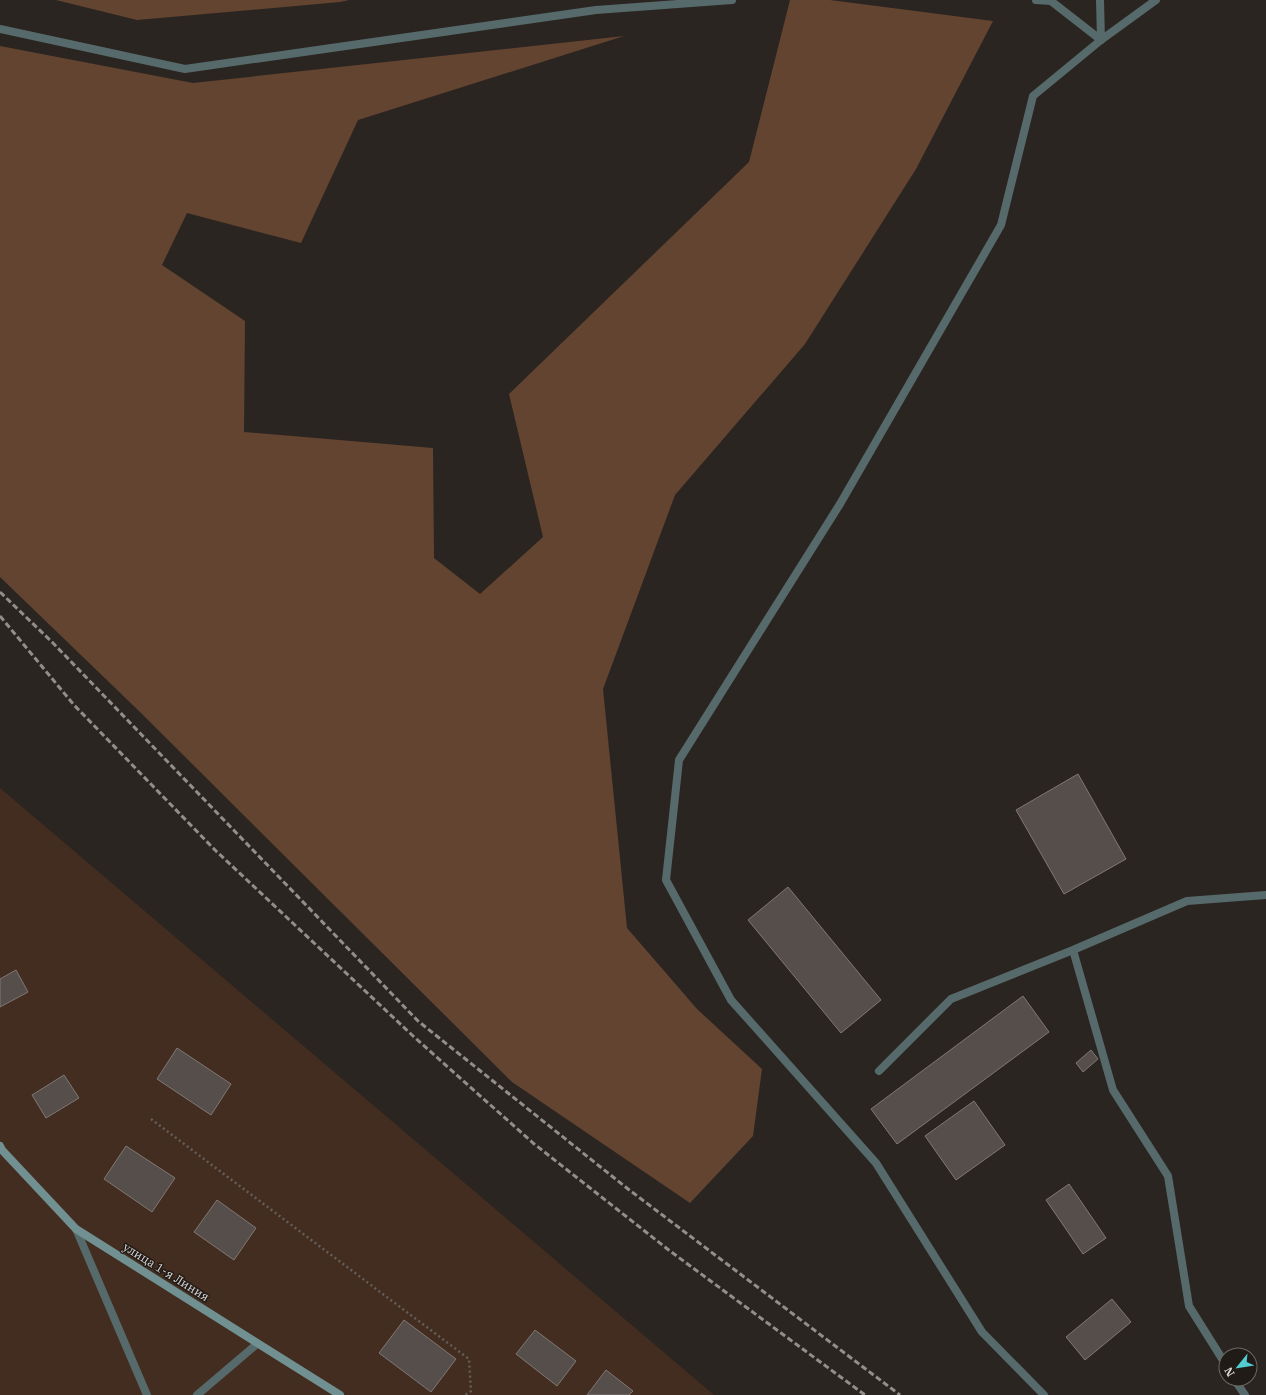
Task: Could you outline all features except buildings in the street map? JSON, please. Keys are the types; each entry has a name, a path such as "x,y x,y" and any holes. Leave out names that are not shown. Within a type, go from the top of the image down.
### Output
{"street":[{"path":"0,29 185,69 596,10 732,0"},
{"path":"1036,0 1051,1 1101,40"},
{"path":"1100,0 1101,40"},
{"path":"1044,1395 982,1332 876,1164 731,1000 666,880 679,760 840,504 1001,225 1033,96 1101,40 1156,0"},
{"path":"879,1071 951,999 1073,950 1187,901 1266,896"},
{"path":"1073,950 1114,1090 1168,1176 1189,1306 1218,1353"},
{"name":"улица 1-я Линия","path":"0,1146 2,1150 76,1229 340,1395"},
{"path":"76,1229 147,1395"},
{"path":"197,1395 257,1344"}],"path":[{"path":"151,1119 469,1359 471,1391 465,1395"}],"shaded area":[{"path":"56,0 349,0 137,20"},
{"path":"790,0 830,0 993,21 916,169 805,344 675,495 603,689 627,928 697,1009 762,1069 753,1136 690,1203 512,1082 140,712 0,577 0,46 193,83 624,36 358,120 301,243 187,213 162,265 245,321 244,432 433,448 434,558 480,594 543,537 509,394 749,162"},
{"path":"0,788 714,1395 0,1395"}],"railway":[{"path":"0,592 53,643 418,1021 628,1189 900,1395"},
{"path":"0,616 74,705 215,850 412,1035 533,1143 670,1251 865,1395"}]}
